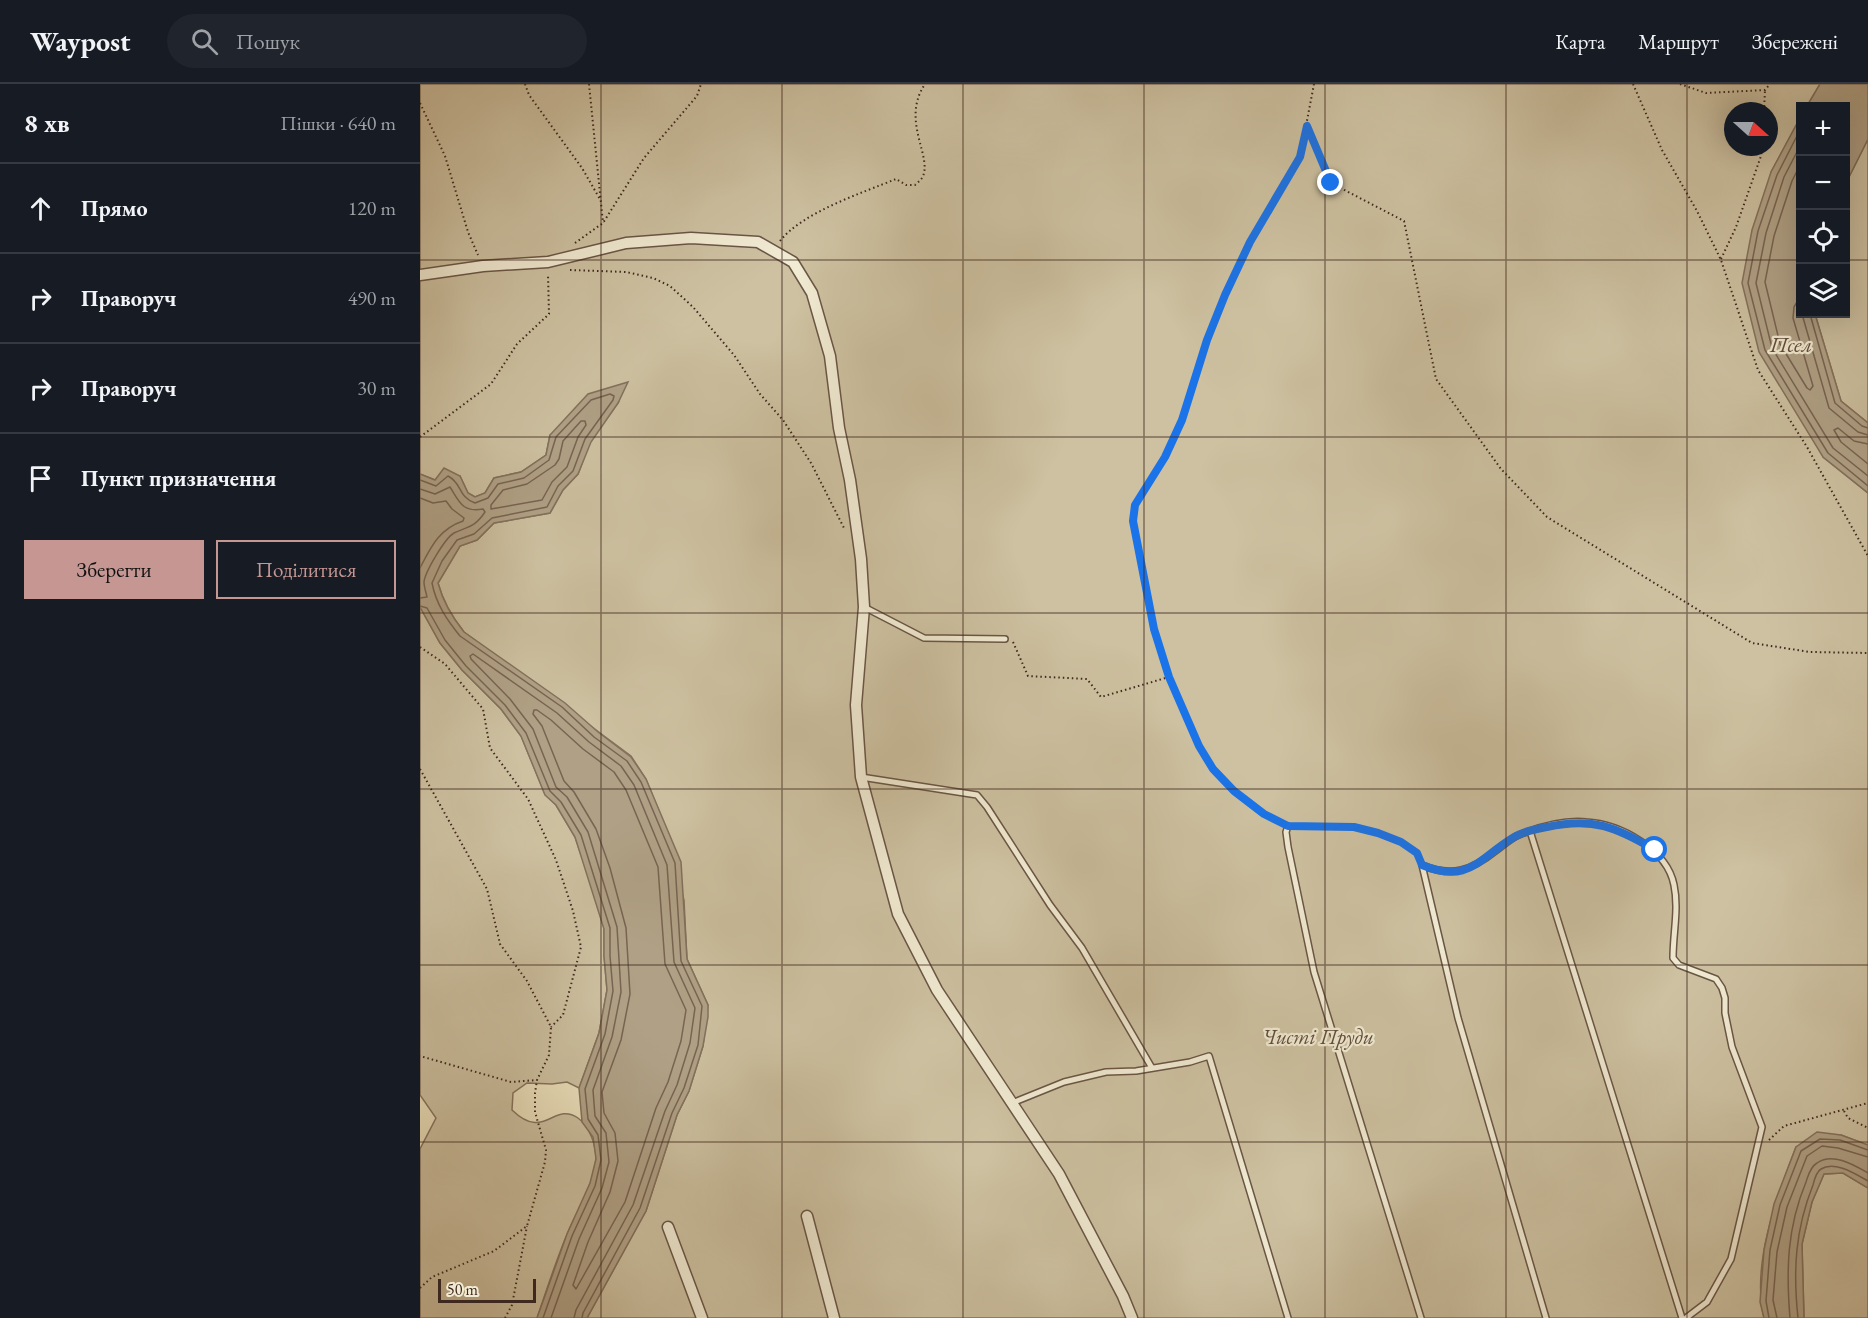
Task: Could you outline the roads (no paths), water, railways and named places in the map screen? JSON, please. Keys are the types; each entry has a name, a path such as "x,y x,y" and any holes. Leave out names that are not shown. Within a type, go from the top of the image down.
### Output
{"street":[{"path":"420,275 483,266 548,262 626,243 691,238 758,242 793,262 812,293 830,356 839,428 850,480 861,559 864,607 856,705 861,777 898,914 938,990 1059,1174 1123,1296 1132,1318"},
{"path":"807,1215 834,1318"},
{"path":"668,1227 702,1318"}],"lane":[{"path":"864,607 924,638 1005,639"},
{"path":"861,777 977,795 1050,905 1082,948 1152,1068"},
{"path":"1530,831 1684,1318 1707,1302 1731,1259 1762,1127 1732,1047 1722,988 1716,980 1679,965 1673,958 1676,912 1674,885 1665,863 1655,850 1619,831 1585,822 1562,824 1530,831 1517,835 1472,868 1456,871 1435,870 1422,865 1458,1018 1546,1318"},
{"path":"1288,826 1286,832 1288,847 1314,972 1421,1318"},
{"path":"1012,1104 1064,1082 1106,1072 1190,1062 1209,1056 1288,1318"}],"water":[{"path":"1820,84 1868,84 1868,139 1850,175 1850,102 1809,102"},
{"name":"Псел","path":"1796,125 1796,318 1816,318 1841,401 1868,423 1868,493 1823,457 1759,352 1742,283 1752,230 1771,172"},
{"path":"628,382 618,403 591,442 578,474 563,490 550,513 494,523 477,540 460,546 438,583 448,609 464,632 565,703 631,757 646,779 681,862 687,959 708,1005 703,1046 689,1091 677,1115 646,1211 587,1318 537,1318 567,1234 590,1183 596,1159 593,1137 582,1122 579,1088 599,1033 607,990 604,929 575,837 556,805 545,795 521,736 501,709 462,670 440,643 420,607 420,474 435,480 444,468 460,476 468,493 475,497 485,493 494,478 521,472 546,455 550,435 588,394"},
{"path":"1817,1132 1841,1135 1868,1145 1868,1188 1843,1173 1824,1174 1812,1202 1802,1244 1804,1318 1764,1318 1760,1302 1764,1250 1774,1204 1796,1147"}],"park label":[{"name":"Чисті Пруди","path":"1318,1036"}]}
